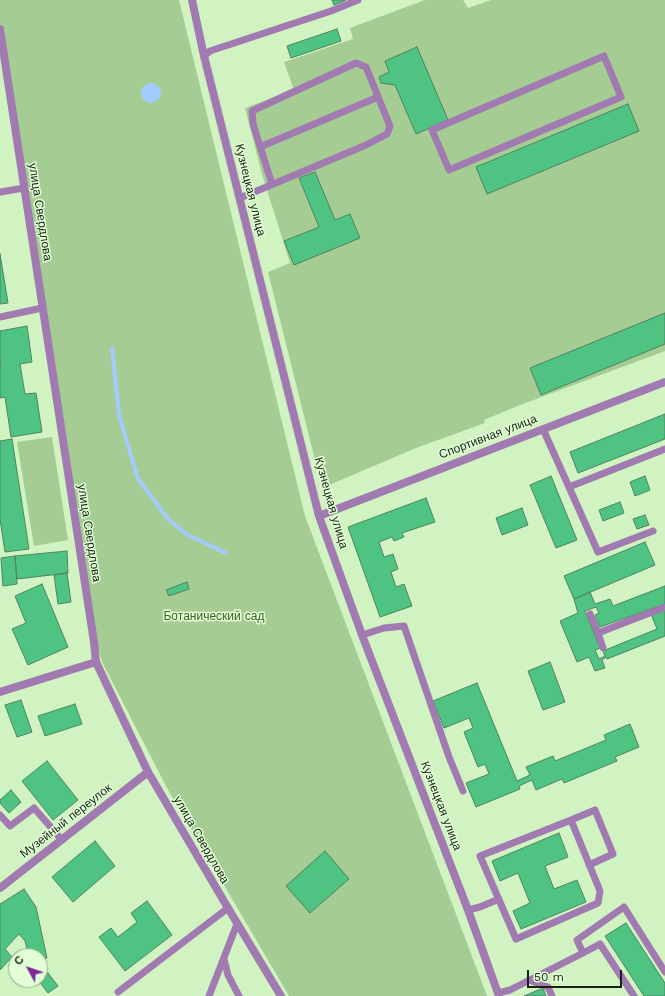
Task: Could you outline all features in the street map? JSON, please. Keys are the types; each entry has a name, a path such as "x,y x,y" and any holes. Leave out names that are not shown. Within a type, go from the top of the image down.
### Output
{"street":[{"name":"Кузнецкая улица","path":"192,0 204,56 319,516 362,636 468,910 499,995"},
{"name":"улица Свердлова","path":"0,29 96,662 148,772 237,924 282,996"},
{"name":"Спортивная улица","path":"319,516 665,382"},
{"path":"0,692 96,662"},
{"name":"Музейный переулок","path":"0,888 148,772"}],"lane":[{"path":"204,56 210,51 331,11 358,0"},
{"path":"604,56 621,97 449,170 432,130 604,56"},
{"path":"240,198 366,145 387,134 390,126 366,67 356,63 252,111 253,124 272,184"},
{"path":"260,146 378,96"},
{"path":"0,192 24,188"},
{"path":"0,317 42,308"},
{"path":"543,429 598,552 653,531"},
{"path":"569,486 665,449"},
{"path":"598,634 665,607"},
{"path":"590,614 603,648"},
{"path":"362,636 384,628 404,626 463,791"},
{"path":"0,815 10,826 34,808 62,840"},
{"path":"571,820 600,891 598,903 516,939 480,856 595,810 613,854 590,865"},
{"path":"468,910 499,899"},
{"path":"583,953 577,940 624,907 665,972"},
{"path":"118,992 228,908"},
{"path":"209,996 237,924"},
{"path":"499,995 600,944 634,996"},
{"path":"224,958 228,975 239,996"},
{"path":"529,980 548,986 552,996"}],"green space":[{"name":"Ботанический сад","path":"0,0 179,0 305,516 487,996 289,996 167,788 102,662 96,641 0,35"},
{"path":"425,0 463,0 468,8 491,0 665,0 665,351 520,405 484,420 485,423 416,448 322,488 268,272 290,263 262,174 245,108 294,90 284,62 353,39 350,28"},
{"path":"52,437 68,540 34,546 17,442"}],"water":[{"path":"151,83 158,86 161,93 158,100 151,103 144,100 141,93 144,86"}],"building":[{"path":"332,0 346,0 334,5"},
{"path":"337,29 341,41 291,58 287,46"},
{"path":"417,47 448,120 416,134 395,85 381,83 379,77 389,72 385,61"},
{"path":"628,104 639,131 487,194 476,167"},
{"path":"315,172 335,220 350,214 360,238 294,265 284,241 319,227 299,178"},
{"path":"0,254 8,303 0,304"},
{"path":"665,313 665,344 541,395 530,368"},
{"path":"27,326 32,362 20,364 25,394 36,393 42,432 11,437 5,397 0,398 0,331"},
{"path":"665,414 665,439 578,473 570,452"},
{"path":"12,439 29,549 5,552 0,519 0,441"},
{"path":"551,476 577,540 556,548 530,485"},
{"path":"645,476 650,490 635,496 630,482"},
{"path":"426,498 435,522 402,533 404,537 394,541 392,537 379,542 384,557 393,554 398,569 391,572 396,587 404,584 412,606 380,617 348,527"},
{"path":"620,502 624,513 603,521 599,510"},
{"path":"522,508 528,525 502,535 496,518"},
{"path":"645,515 649,525 637,529 633,519"},
{"path":"645,542 655,565 574,599 564,576"},
{"path":"67,551 68,573 17,579 15,556"},
{"path":"15,556 17,584 3,586 1,558"},
{"path":"67,573 71,602 58,604 54,575"},
{"path":"187,582 189,589 169,596 166,590"},
{"path":"42,584 68,647 28,665 12,629 26,623 15,596"},
{"path":"665,586 665,604 600,627 595,615 599,613 596,607 585,611 600,648 595,650 599,659 605,656 603,651 657,629 651,614 665,609 665,636 607,659 606,657 602,660 605,668 595,671 589,657 577,662 560,621 578,613 574,599 590,592 595,604 610,599 613,606"},
{"path":"550,662 565,702 543,710 528,671"},
{"path":"477,683 517,781 530,775 526,767 553,756 555,761 606,740 604,735 630,724 639,747 615,757 617,761 564,783 562,779 536,790 532,780 519,786 520,789 476,807 466,783 489,774 485,764 478,767 464,732 473,728 469,718 444,728 433,701"},
{"path":"21,700 32,732 17,737 5,705"},
{"path":"75,704 82,724 45,736 38,716"},
{"path":"47,761 78,800 53,820 22,781"},
{"path":"11,790 21,802 9,813 0,803 0,800"},
{"path":"559,833 568,857 545,866 554,889 577,880 586,902 521,929 513,911 530,903 518,873 500,881 492,861"},
{"path":"95,841 115,866 73,902 52,877"},
{"path":"325,851 349,879 310,913 286,886"},
{"path":"24,889 36,907 45,948 27,948 25,941 19,934 5,949 8,952 8,961 0,970 0,904"},
{"path":"147,901 172,935 125,971 99,937 111,928 118,937 137,922 131,913"},
{"path":"626,923 665,983 665,996 644,996 605,936"},
{"path":"48,973 58,986 48,993 44,988 48,988"},
{"path":"543,988 546,996 524,996"}],"waterway":[{"path":"112,348 119,415 138,479 168,519 186,534 226,553"}]}
